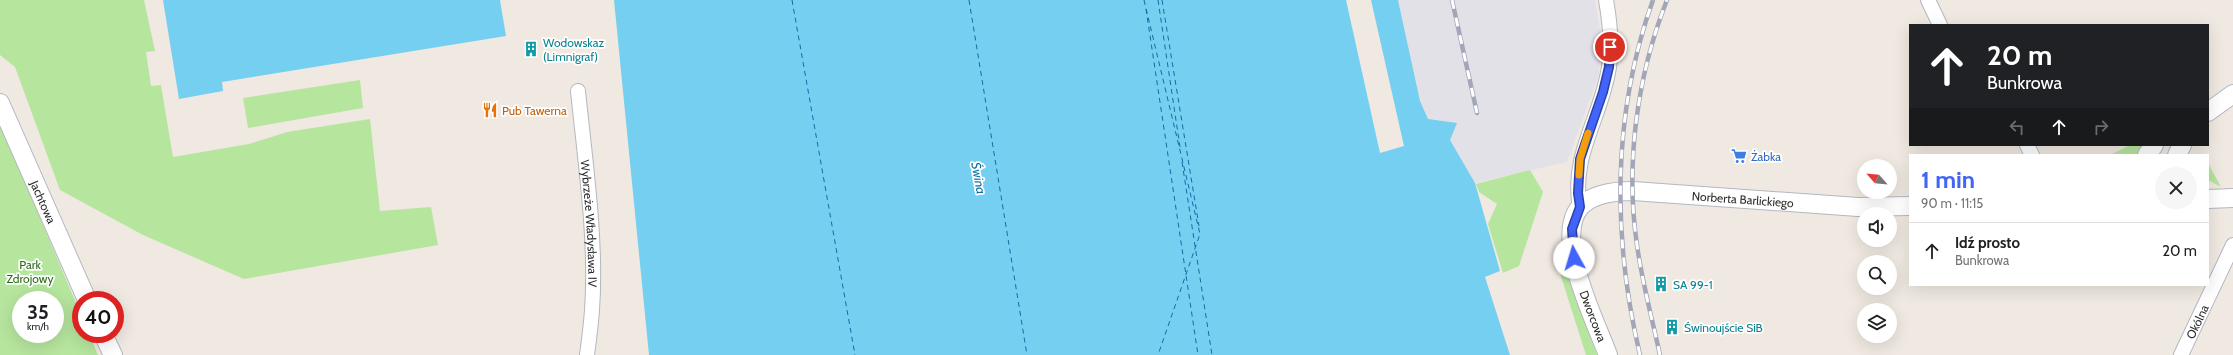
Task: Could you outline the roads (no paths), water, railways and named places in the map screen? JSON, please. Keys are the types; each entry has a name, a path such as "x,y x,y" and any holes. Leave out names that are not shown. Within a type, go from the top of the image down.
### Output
{"street":[{"path":"1580,207 1578,193 1580,159 1603,92 1609,67 1609,18 1606,0"},
{"path":"1928,0 1940,24"},
{"name":"Wybrzeże Władysława IV","path":"578,92 588,186 592,260 592,309 587,355"},
{"path":"2209,111 2233,94"},
{"name":"Jachtowa","path":"0,103 83,291"},
{"name":"Norberta Barlickiego","path":"1580,207 1599,196 1633,190 1858,207 1909,206"},
{"name":"Dworcowa","path":"1580,207 1572,229 1576,272 1608,355"},
{"name":"Okólna","path":"2181,355 2233,246"},
{"path":"107,343 113,355"}],"water":[{"path":"163,0 500,0 506,36 222,82 223,91 179,99"},
{"name":"Świna","path":"614,0 1398,0 1420,101 1428,119 1457,123 1450,140 1475,183 1500,271 1485,277 1510,355 649,355"}],"railway":[{"path":"1452,0 1477,113"},
{"path":"1640,355 1624,266 1621,221 1621,176 1623,131 1630,87 1640,43 1653,0"},
{"path":"1660,355 1639,259 1632,183 1633,152 1641,90 1648,59 1667,0"}],"place":[{"name":"Wodowskaz (Limnigraf)","path":"531,49"},
{"name":"Pub Tawerna","path":"490,110"},
{"name":"Żabka","path":"1739,156"},
{"name":"SA 99-1","path":"1661,284"},
{"name":"Świnoujście SiB","path":"1672,327"}],"park label":[{"name":"Park Zdrojowy","path":"30,271"}]}
